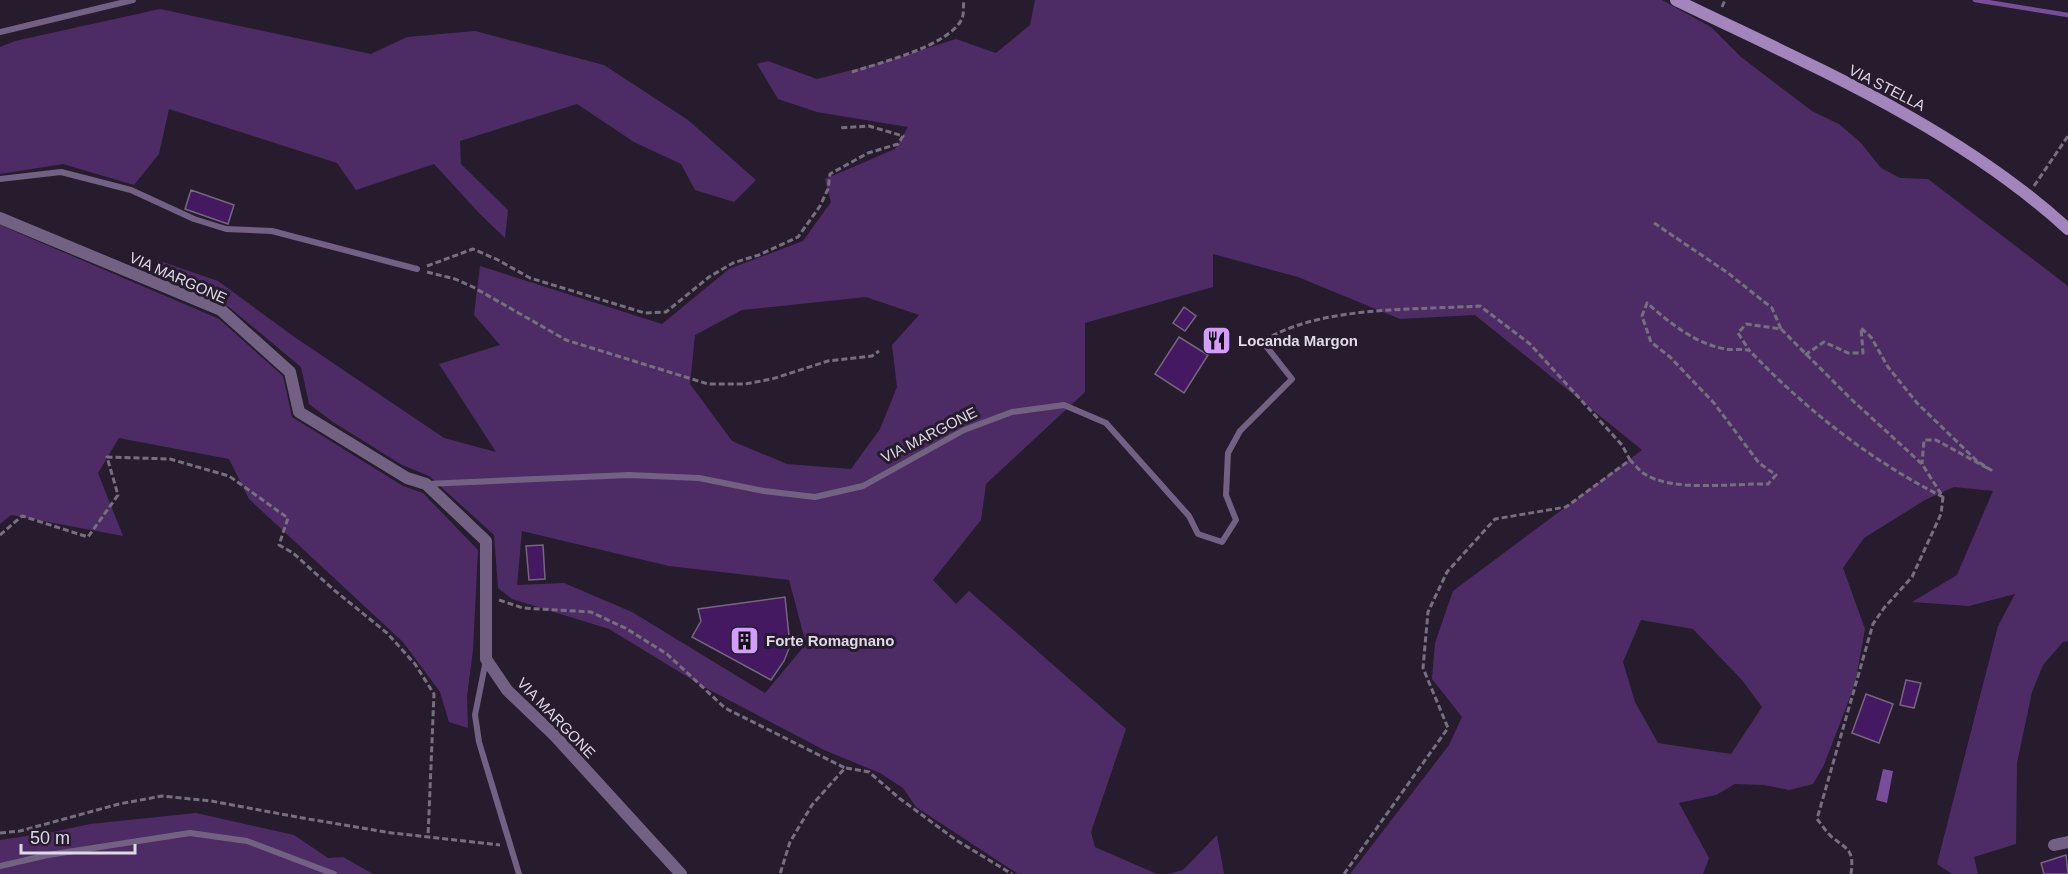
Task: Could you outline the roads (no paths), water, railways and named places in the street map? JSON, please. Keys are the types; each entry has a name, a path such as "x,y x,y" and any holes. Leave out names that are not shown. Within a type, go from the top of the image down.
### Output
{"main road":[{"name":"VIA STELLA","path":"1676,0 1912,116 2007,177 2068,229"}],"street":[{"name":"VIA MARGONE","path":"0,218 221,310 290,372 299,412 407,478 426,484 486,541 486,659 507,690 555,736 681,874"},
{"path":"2054,845 2068,842"}],"lane":[{"path":"0,32 133,0"},
{"path":"0,180 61,171 131,190 194,219 226,229 272,231 417,269"},
{"name":"VIA MARGONE","path":"426,484 629,475 699,478 764,491 815,497 863,486 964,430 1012,412 1064,405 1106,423 1189,516 1198,534 1222,542 1236,520 1226,495 1228,453 1240,431 1292,379 1262,341"},
{"name":"VIA MARGONE","path":"486,659 475,715 479,742 519,874"},
{"path":"0,866 48,855 190,833 247,841 334,874"}],"waterway":[{"path":"1975,0 2068,15"}],"place":[{"name":"Locanda Margon","path":"1217,341"},
{"name":"Forte Romagnano","path":"745,641"}]}
